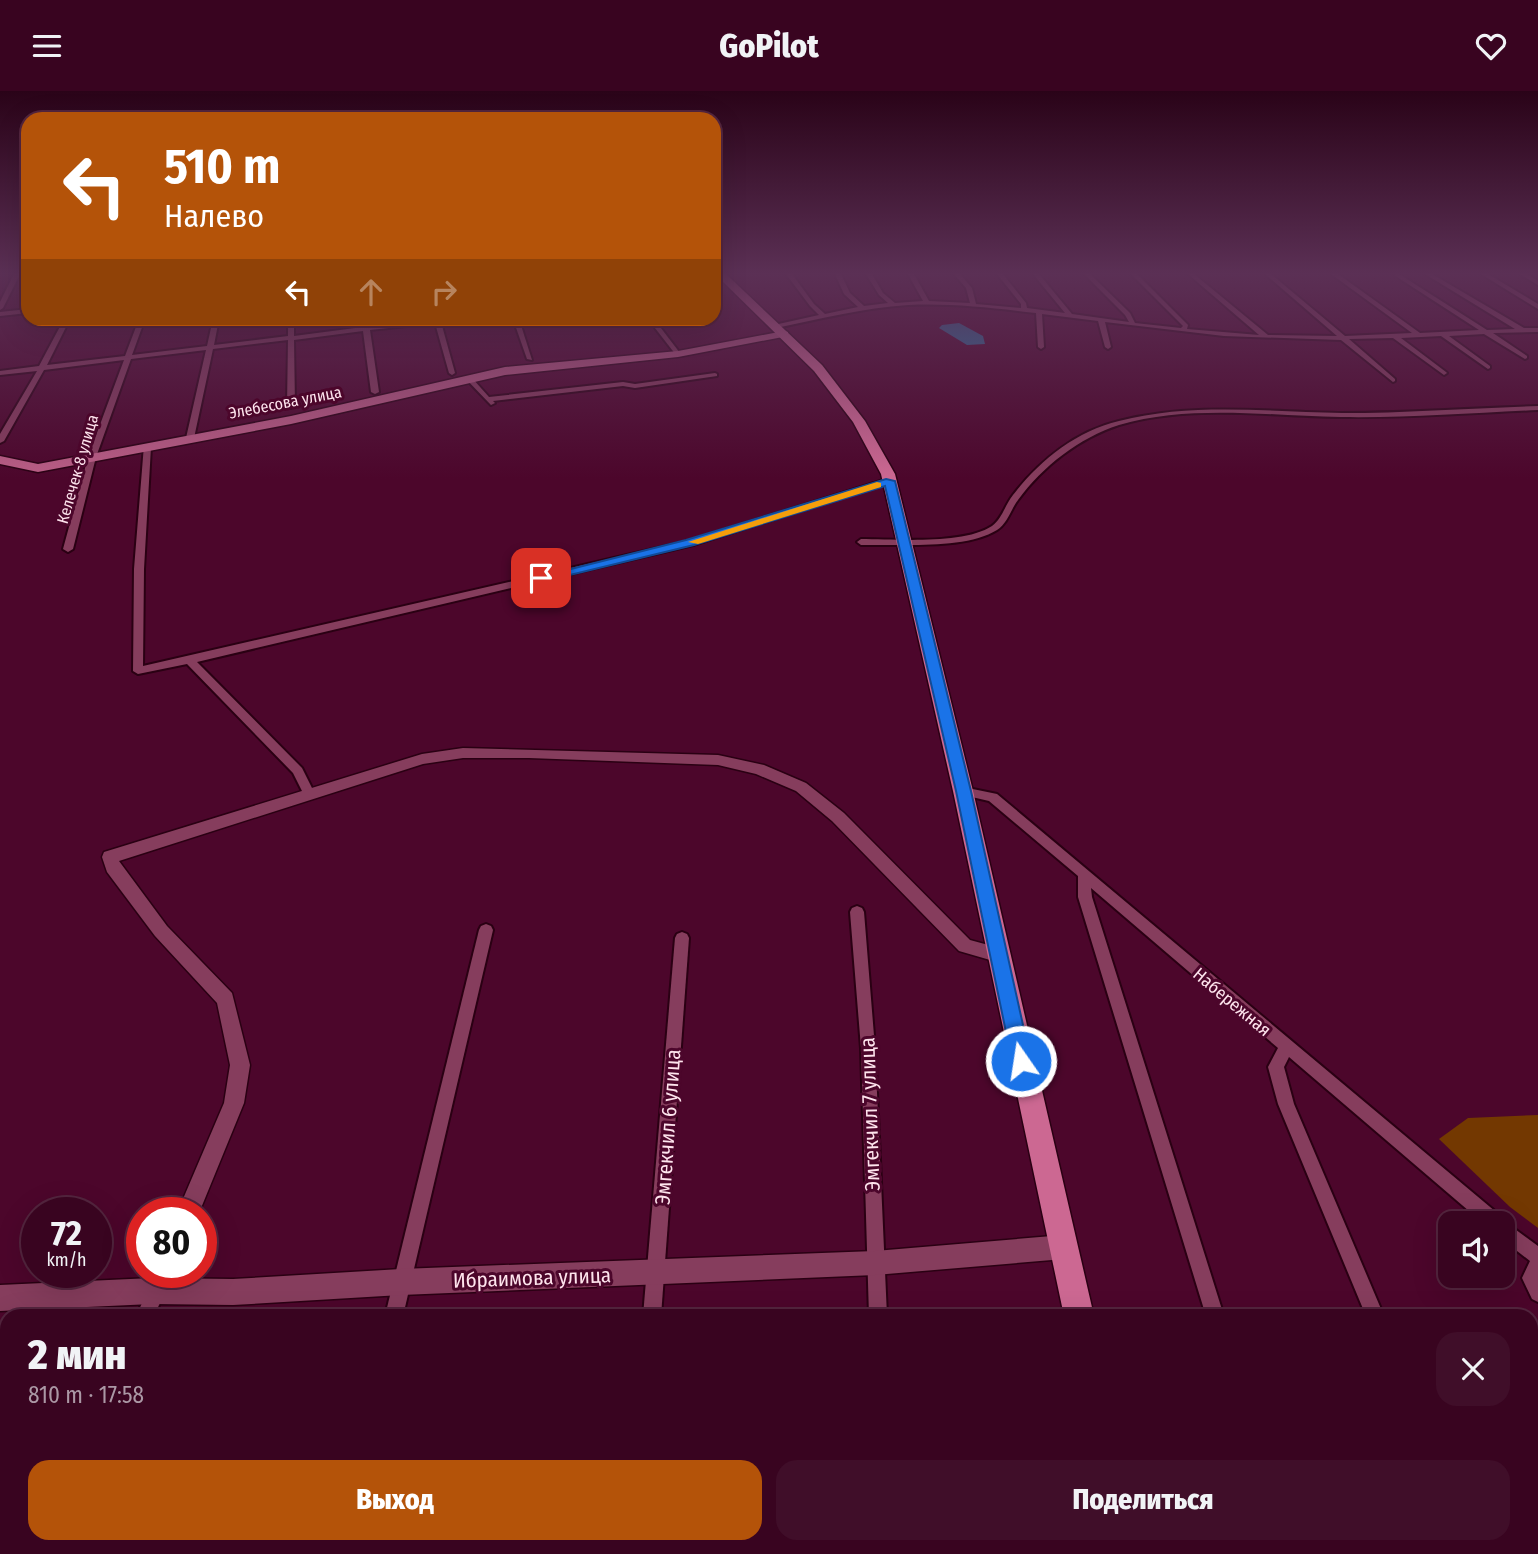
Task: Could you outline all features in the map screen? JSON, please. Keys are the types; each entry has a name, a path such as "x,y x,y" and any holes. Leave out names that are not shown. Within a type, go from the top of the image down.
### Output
{"highway":[{"path":"792,342 818,368 859,421 876,448 890,481 964,791 997,954 1077,1309"}],"main road":[{"name":"Элебесова улица","path":"0,460 38,468 365,404 534,367 678,354 728,342"},
{"name":"Ибраимова улица","path":"204,1288 233,1292 401,1282 875,1263 1063,1247"},
{"name":"Ибраимова улица","path":"0,1298 126,1285"}],"street":[{"path":"0,441 55,342"},
{"name":"Келечек-8 улица","path":"68,549 92,457 133,342"},
{"path":"190,438 211,342"},
{"path":"0,373 255,342"},
{"path":"289,342 290,406"},
{"path":"368,342 375,393"},
{"path":"443,342 452,373"},
{"path":"524,342 530,359"},
{"path":"669,342 678,354"},
{"path":"1041,342 1041,347"},
{"path":"1107,342 1108,347"},
{"path":"1348,342 1393,380"},
{"path":"1402,342 1444,373"},
{"path":"1454,342 1488,367"},
{"path":"1503,342 1525,357"},
{"path":"470,379 490,402 623,383 635,386 715,375"},
{"path":"861,542 943,540 993,529 1000,524 1012,501 1044,465 1080,439 1118,423 1138,419 1186,414 1346,415 1538,408"},
{"path":"147,447 139,569 138,671 690,543 890,481"},
{"path":"190,660 298,771 309,794"},
{"path":"195,1197 233,1103 240,1065 225,999 161,931 113,867 110,857 422,759 463,753 718,760 759,769 800,787 838,817 965,946 997,954"},
{"name":"Набережная","path":"964,791 993,797 1482,1211"},
{"path":"1084,875 1085,897 1213,1309"},
{"name":"Эмгекчил 7 улица","path":"857,912 868,1048 878,1309"},
{"path":"395,1309 486,930"},
{"name":"Эмгекчил 6 улица","path":"653,1309 682,938"},
{"path":"1286,1047 1276,1067 1286,1104 1372,1309"},
{"path":"1515,1239 1538,1257"},
{"path":"148,1309 157,1288"}],"shaded area":[{"path":"1538,1115 1538,1228 1510,1207 1439,1139 1468,1118"}],"water":[{"path":"963,342 985,344 967,345"}],"slow traffic":[{"path":"694,542 877,485"}],"route":[{"path":"541,578 690,543 890,481 964,791 1021,1061"}]}
